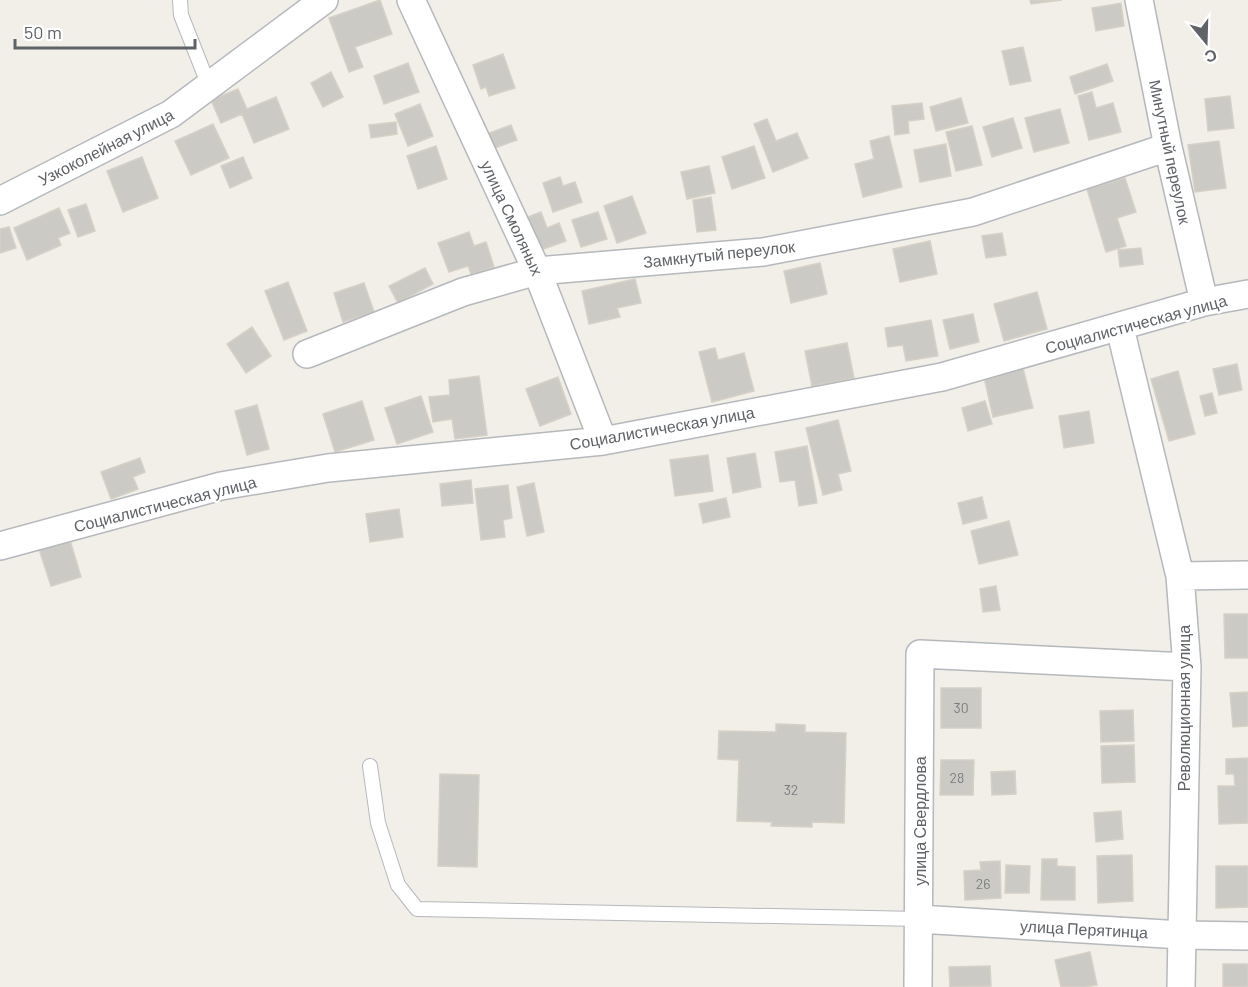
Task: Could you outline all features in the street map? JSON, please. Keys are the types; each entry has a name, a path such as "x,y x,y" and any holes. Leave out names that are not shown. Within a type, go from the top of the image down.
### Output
{"street":[{"name":"Узкоколейная улица","path":"0,201 171,114 324,0"},
{"name":"улица Смоляных","path":"411,0 537,271 603,441"},
{"name":"Минутный переулок","path":"1139,0 1168,147 1204,302"},
{"name":"Замкнутый переулок","path":"307,354 463,292 537,271 763,252 973,212 1168,147"},
{"name":"Социалистическая улица","path":"0,546 221,486 328,468 603,441 942,377 1120,328 1204,302 1248,294"},
{"name":"Революционная улица","path":"1120,328 1180,576 1187,667 1181,987"},
{"path":"1180,576 1248,575"},
{"name":"улица Свердлова","path":"918,987 920,654 1187,667"},
{"name":"улица Перятинца","path":"920,919 1182,935 1248,936"}],"lane":[{"path":"180,0 181,15 209,86"},
{"path":"370,766 378,823 399,885 417,909 920,919"}],"building":[{"path":"380,0 392,34 355,47 363,67 349,72 329,18"},
{"path":"1030,0 1062,0 1031,4"},
{"path":"1121,3 1124,26 1096,31 1092,8"},
{"path":"1023,47 1031,81 1010,85 1002,51"},
{"path":"503,54 515,88 489,96 486,87 481,89 473,65"},
{"path":"408,63 419,92 384,104 374,76"},
{"path":"1107,64 1113,81 1075,94 1070,77"},
{"path":"331,72 343,97 323,107 311,83"},
{"path":"238,89 247,109 276,97 289,129 254,143 242,114 221,123 211,100"},
{"path":"1092,92 1096,108 1113,103 1121,132 1089,140 1078,96"},
{"path":"1230,96 1234,128 1208,131 1205,99"},
{"path":"961,98 968,123 936,131 930,107"},
{"path":"922,103 924,119 908,121 909,133 895,135 892,106"},
{"path":"420,104 433,136 408,146 395,114"},
{"path":"1060,109 1069,143 1034,152 1025,118"},
{"path":"1013,118 1022,148 992,157 983,127"},
{"path":"767,119 776,141 797,133 808,158 773,172 754,124"},
{"path":"396,122 397,134 371,138 369,125"},
{"path":"213,124 229,158 191,175 175,141"},
{"path":"511,125 517,140 492,149 487,134"},
{"path":"972,126 982,165 956,171 946,132"},
{"path":"889,136 902,187 863,197 855,164 874,159 870,141"},
{"path":"1219,141 1226,188 1195,192 1188,145"},
{"path":"946,144 951,176 920,182 914,150"},
{"path":"436,146 447,179 418,189 407,156"},
{"path":"754,146 765,178 732,189 722,157"},
{"path":"142,157 158,198 123,212 107,171"},
{"path":"243,157 252,178 230,188 221,166"},
{"path":"709,166 715,193 687,199 681,172"},
{"path":"560,177 563,186 575,182 582,202 553,212 543,183"},
{"path":"1125,178 1136,212 1117,218 1126,246 1106,252 1087,189"},
{"path":"632,196 646,233 617,243 604,206"},
{"path":"711,197 716,230 697,232 693,200"},
{"path":"86,204 95,231 78,237 68,210"},
{"path":"59,208 70,233 58,238 61,245 27,260 14,228"},
{"path":"541,212 547,228 559,223 566,241 532,253 520,220"},
{"path":"598,212 607,239 581,247 572,220"},
{"path":"9,227 16,248 0,253 0,229"},
{"path":"469,232 474,246 486,242 494,267 471,274 468,266 449,272 438,243"},
{"path":"1002,233 1006,255 986,258 982,236"},
{"path":"930,241 937,274 900,282 893,249"},
{"path":"1141,248 1143,264 1120,267 1118,250"},
{"path":"820,263 827,294 791,303 784,271"},
{"path":"425,268 433,284 398,303 389,286"},
{"path":"635,279 641,303 617,308 620,317 589,324 582,291"},
{"path":"288,282 307,331 284,340 265,291"},
{"path":"364,283 374,312 343,322 334,293"},
{"path":"1037,292 1047,329 1004,341 994,304"},
{"path":"973,314 979,342 950,349 943,320"},
{"path":"931,320 938,356 906,361 903,345 888,347 885,328"},
{"path":"252,327 271,356 246,373 227,344"},
{"path":"847,343 854,378 812,386 805,351"},
{"path":"715,348 718,360 744,353 754,391 712,402 699,352"},
{"path":"1237,364 1242,390 1219,395 1213,369"},
{"path":"1023,368 1033,408 993,417 984,377"},
{"path":"1178,371 1195,434 1169,441 1151,379"},
{"path":"479,376 487,435 455,439 452,419 433,422 429,397 450,395 449,380"},
{"path":"558,377 571,414 540,426 526,389"},
{"path":"1212,393 1217,413 1205,416 1200,396"},
{"path":"421,396 433,432 397,444 385,408"},
{"path":"362,401 374,440 335,452 323,414"},
{"path":"985,401 992,424 968,431 962,408"},
{"path":"257,405 269,449 247,455 235,411"},
{"path":"1089,411 1094,443 1064,448 1059,416"},
{"path":"838,420 851,471 838,474 842,490 823,495 806,428"},
{"path":"807,446 817,503 799,506 795,480 780,482 775,452"},
{"path":"755,453 761,487 733,493 727,458"},
{"path":"708,455 713,491 675,496 670,460"},
{"path":"140,458 145,472 133,477 138,489 111,499 101,472"},
{"path":"471,480 473,503 442,506 440,484"},
{"path":"534,483 544,532 527,536 517,487"},
{"path":"508,485 512,518 503,520 505,537 481,540 475,489"},
{"path":"982,497 987,518 963,524 958,503"},
{"path":"726,498 730,517 703,523 699,504"},
{"path":"399,509 403,537 370,542 366,514"},
{"path":"1009,521 1018,555 979,564 971,531"},
{"path":"70,540 81,577 51,586 39,549"},
{"path":"996,586 1000,610 983,612 980,589"},
{"path":"1224,614 1248,614 1248,658 1225,658"},
{"path":"941,688 981,688 981,728 941,728"},
{"path":"1248,692 1248,726 1233,727 1230,693"},
{"path":"1133,710 1134,741 1101,742 1100,711"},
{"path":"776,724 805,725 805,732 846,733 844,823 812,822 812,827 771,826 772,822 737,821 739,760 718,759 719,731 776,732"},
{"path":"1134,745 1135,782 1102,783 1101,746"},
{"path":"1248,758 1248,823 1219,824 1218,786 1235,786 1234,774 1226,774 1226,759"},
{"path":"941,760 974,760 973,795 940,795"},
{"path":"1015,771 1016,794 992,795 991,772"},
{"path":"440,774 479,775 477,867 438,866"},
{"path":"1121,811 1123,839 1096,842 1094,813"},
{"path":"1132,855 1133,901 1098,903 1097,856"},
{"path":"1042,859 1057,859 1057,866 1075,867 1075,900 1041,900"},
{"path":"1000,861 1001,898 965,900 964,871 981,870 980,862"},
{"path":"1006,865 1030,866 1029,893 1005,893"},
{"path":"1216,866 1248,866 1248,907 1216,908"},
{"path":"1090,952 1097,985 1061,987 1055,960"},
{"path":"1223,964 1248,964 1248,987 1223,987"},
{"path":"990,966 991,986 950,987 949,967"}]}
